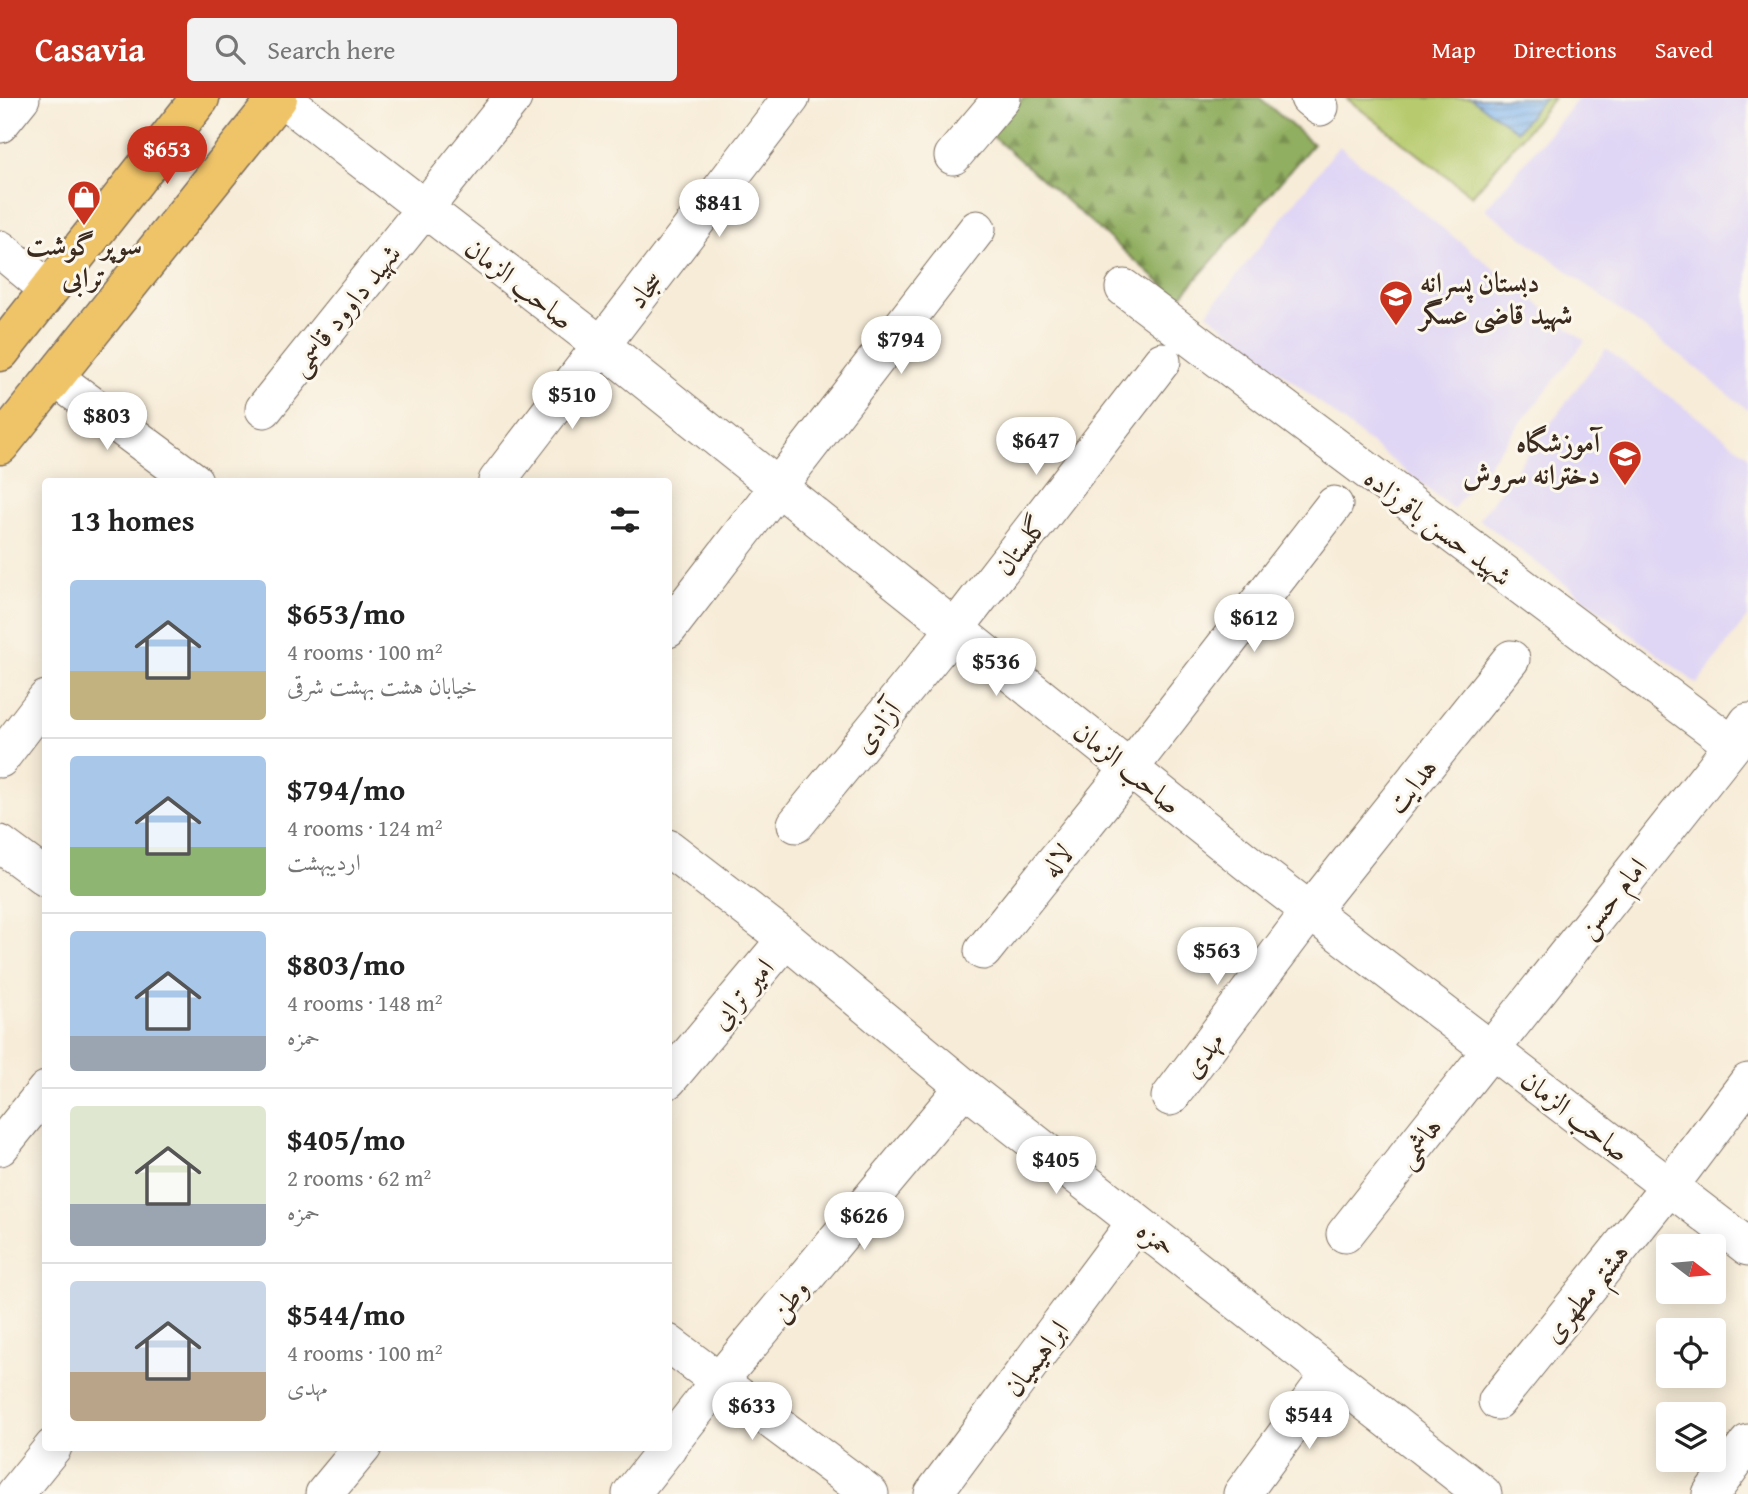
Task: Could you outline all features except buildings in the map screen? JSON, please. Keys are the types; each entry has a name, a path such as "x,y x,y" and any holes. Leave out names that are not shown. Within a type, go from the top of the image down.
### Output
{"main road":[{"path":"0,352 200,98"},
{"path":"0,444 280,98"},
{"path":"164,143 210,185"}],"street":[{"path":"0,124 21,98"},
{"name":"صاحب الزمان","path":"280,98 601,345 1310,911 1748,1248"},
{"name":"شهید داوود قاسمی","path":"264,409 513,98"},
{"name":"سجاد","path":"499,478 791,98"},
{"path":"953,156 1002,98"},
{"path":"672,624 977,229"},
{"path":"0,249 48,289"},
{"name":"شهید حسن باقرزاده","path":"1124,288 1740,734"},
{"name":"گلستان","path":"955,629 1162,361"},
{"path":"54,377 190,478"},
{"name":"لاله","path":"983,951 1130,768 1334,505"},
{"name":"آزادی","path":"796,824 955,629"},
{"name":"هدایت","path":"1310,911 1511,659"},
{"path":"0,759 42,704"},
{"name":"امام حسن","path":"1490,1049 1740,734"},
{"path":"0,844 42,875"},
{"name":"حمزه","path":"672,851 786,939 964,1087 1483,1494"},
{"name":"مهدی","path":"1170,1097 1310,911"},
{"name":"امیر ترابی","path":"672,1075 786,939"},
{"name":"هاشمی","path":"1345,1234 1490,1049"},
{"name":"هشتم مطهری","path":"1497,1401 1669,1187 1748,1082"},
{"name":"وطن","path":"672,1442 719,1381 964,1087"},
{"path":"0,1147 42,1095"},
{"name":"ابراهیمیان","path":"933,1494 1136,1222"},
{"path":"672,1346 870,1494"},
{"path":"1242,1494 1330,1374"},
{"path":"1711,1494 1748,1443"},
{"path":"15,1494 50,1451"},
{"path":"324,1494 360,1451"},
{"name":"وطن","path":"631,1494 665,1451"}],"shaded area":[{"path":"1579,98 1748,98 1748,410 1485,209"},
{"name":"دبستان پسرانه شهید قاضی عسگر","path":"1339,146 1585,341 1453,509 1207,313"},
{"name":"آموزشگاه دخترانه سروش","path":"1606,349 1748,455 1748,616 1697,684 1479,519"}],"green space":[{"path":"1023,98 1260,98 1313,144 1179,299 991,135"},
{"path":"1346,98 1554,98 1472,196"}],"water":[{"path":"1471,98 1544,98 1517,131"}],"place":[{"name":"سوپر گوشت ترابی","path":"84,227"},
{"name":"دبستان پسرانه شهید قاضی عسگر","path":"1396,327"},
{"name":"آموزشگاه دخترانه سروش","path":"1625,487"}]}
